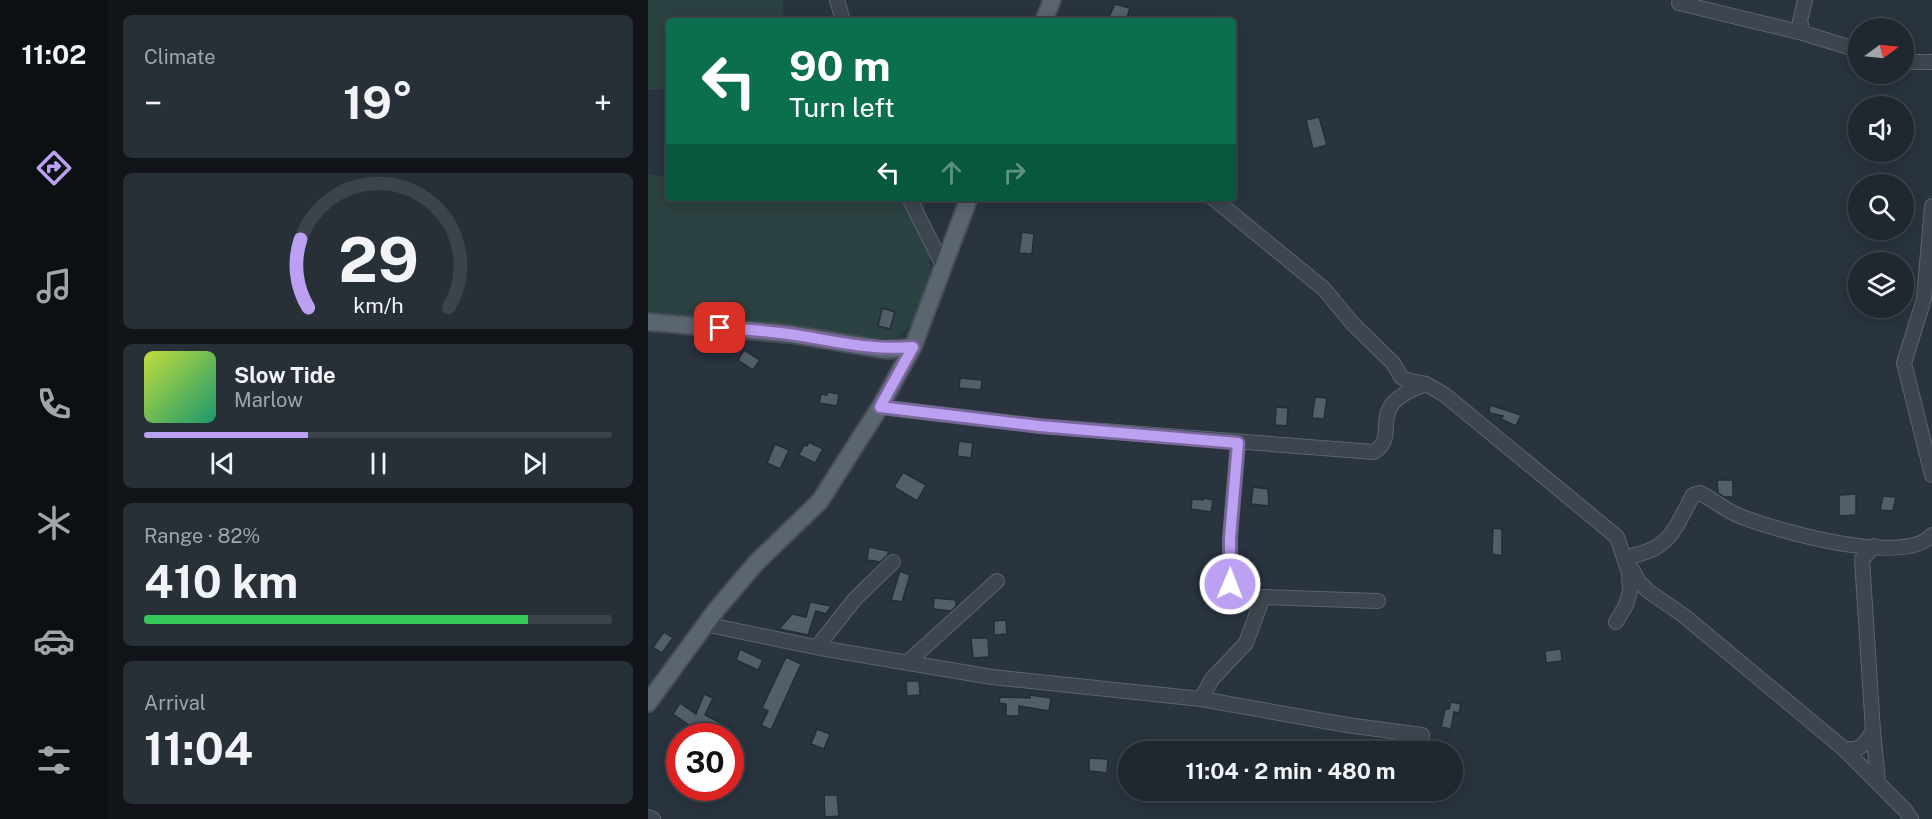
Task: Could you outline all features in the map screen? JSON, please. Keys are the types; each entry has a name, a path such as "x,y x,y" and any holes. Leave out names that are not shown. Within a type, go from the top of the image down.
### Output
{"main road":[{"path":"1045,18 1052,0"},
{"path":"650,696 704,624 756,563 820,501 880,407 913,347 968,201"},
{"path":"648,322 790,334 886,350 913,347"}],"street":[{"path":"837,0 842,18"},
{"path":"1803,33 1800,21 1805,0"},
{"path":"1679,3 1803,33 1848,47"},
{"path":"1914,62 1932,62"},
{"path":"911,201 944,267"},
{"path":"1217,201 1324,289 1353,324 1393,363 1401,377 1426,384 1444,395 1617,537 1639,582 1648,591 1678,611 1843,748 1878,781 1911,819"},
{"path":"1932,206 1924,299 1904,363 1932,475"},
{"path":"880,407 1039,426 1374,452 1380,448 1385,439 1386,412 1394,399 1426,384"},
{"path":"1238,443 1230,538 1230,595 1246,602 1263,597 1378,601"},
{"path":"1625,557 1650,551 1666,542 1693,495 1700,493 1737,515 1780,532 1874,546 1908,548 1926,543 1932,535"},
{"path":"1874,546 1862,559 1878,781"},
{"path":"1616,622 1626,605 1630,591 1625,557"},
{"path":"817,647 855,599 893,562"},
{"path":"909,661 997,581"},
{"path":"1201,699 1212,679 1246,642 1263,597"},
{"path":"704,624 817,647 992,676 1201,699 1347,725 1422,735"},
{"path":"1843,748 1852,751 1859,749 1873,731"},
{"path":"648,817 653,819"}],"green space":[{"path":"648,0 783,0 784,18 666,18 666,89 648,90"},
{"path":"648,174 666,177 666,201 924,201 932,286 913,324 890,343 752,322 648,314"}],"building":[{"path":"1115,4 1130,8 1127,18 1108,18"},
{"path":"1319,117 1327,145 1313,149 1306,120"},
{"path":"1022,232 1034,234 1032,254 1019,253"},
{"path":"882,308 895,312 890,329 878,326"},
{"path":"744,350 760,360 753,370 738,360"},
{"path":"960,378 982,380 981,390 959,388"},
{"path":"827,392 839,394 837,406 819,403 821,394 827,395"},
{"path":"1315,397 1327,398 1324,419 1312,418"},
{"path":"1490,405 1521,415 1516,426 1501,419 1503,416 1489,413"},
{"path":"1276,407 1288,408 1287,426 1275,425"},
{"path":"959,441 973,443 971,458 957,456"},
{"path":"809,442 823,449 815,463 799,455 804,445 807,446"},
{"path":"775,444 789,450 780,469 767,463"},
{"path":"903,472 926,485 917,501 894,487"},
{"path":"1717,480 1733,480 1733,497 1724,497 1718,493"},
{"path":"1253,487 1268,489 1269,506 1251,504"},
{"path":"1856,494 1856,515 1839,516 1839,495"},
{"path":"1883,496 1896,497 1893,511 1880,510"},
{"path":"1204,498 1213,500 1211,512 1191,509 1192,499 1203,500"},
{"path":"1493,528 1502,529 1502,556 1492,554"},
{"path":"869,547 888,551 888,555 880,562 867,560"},
{"path":"900,571 910,575 902,602 891,600"},
{"path":"934,598 956,600 956,606 951,611 933,609"},
{"path":"810,602 831,606 826,614 816,611 808,635 779,629 792,614 806,617"},
{"path":"1006,620 1007,634 994,635 994,621"},
{"path":"664,632 673,638 662,653 653,647"},
{"path":"971,638 988,638 989,657 973,658"},
{"path":"740,649 763,660 758,670 736,660"},
{"path":"1561,649 1562,661 1546,663 1545,651"},
{"path":"786,657 801,664 771,730 761,725 768,711 762,708"},
{"path":"906,681 919,681 920,695 907,696"},
{"path":"704,694 713,698 705,715 720,723 686,723 673,714 680,703 696,714"},
{"path":"1030,695 1051,698 1049,711 1019,706 1019,716 1006,716 1006,704 999,703 1000,697 1030,698"},
{"path":"1451,702 1461,704 1459,713 1454,712 1451,729 1441,727 1445,709 1449,709"},
{"path":"817,729 830,734 824,749 811,744"},
{"path":"1089,758 1108,759 1107,773 1089,771"},
{"path":"824,795 837,795 839,816 825,817"}],"route":[{"path":"720,328 790,334 857,347 886,350 913,347 880,407 1039,426 1238,443 1230,538 1230,584"}]}
